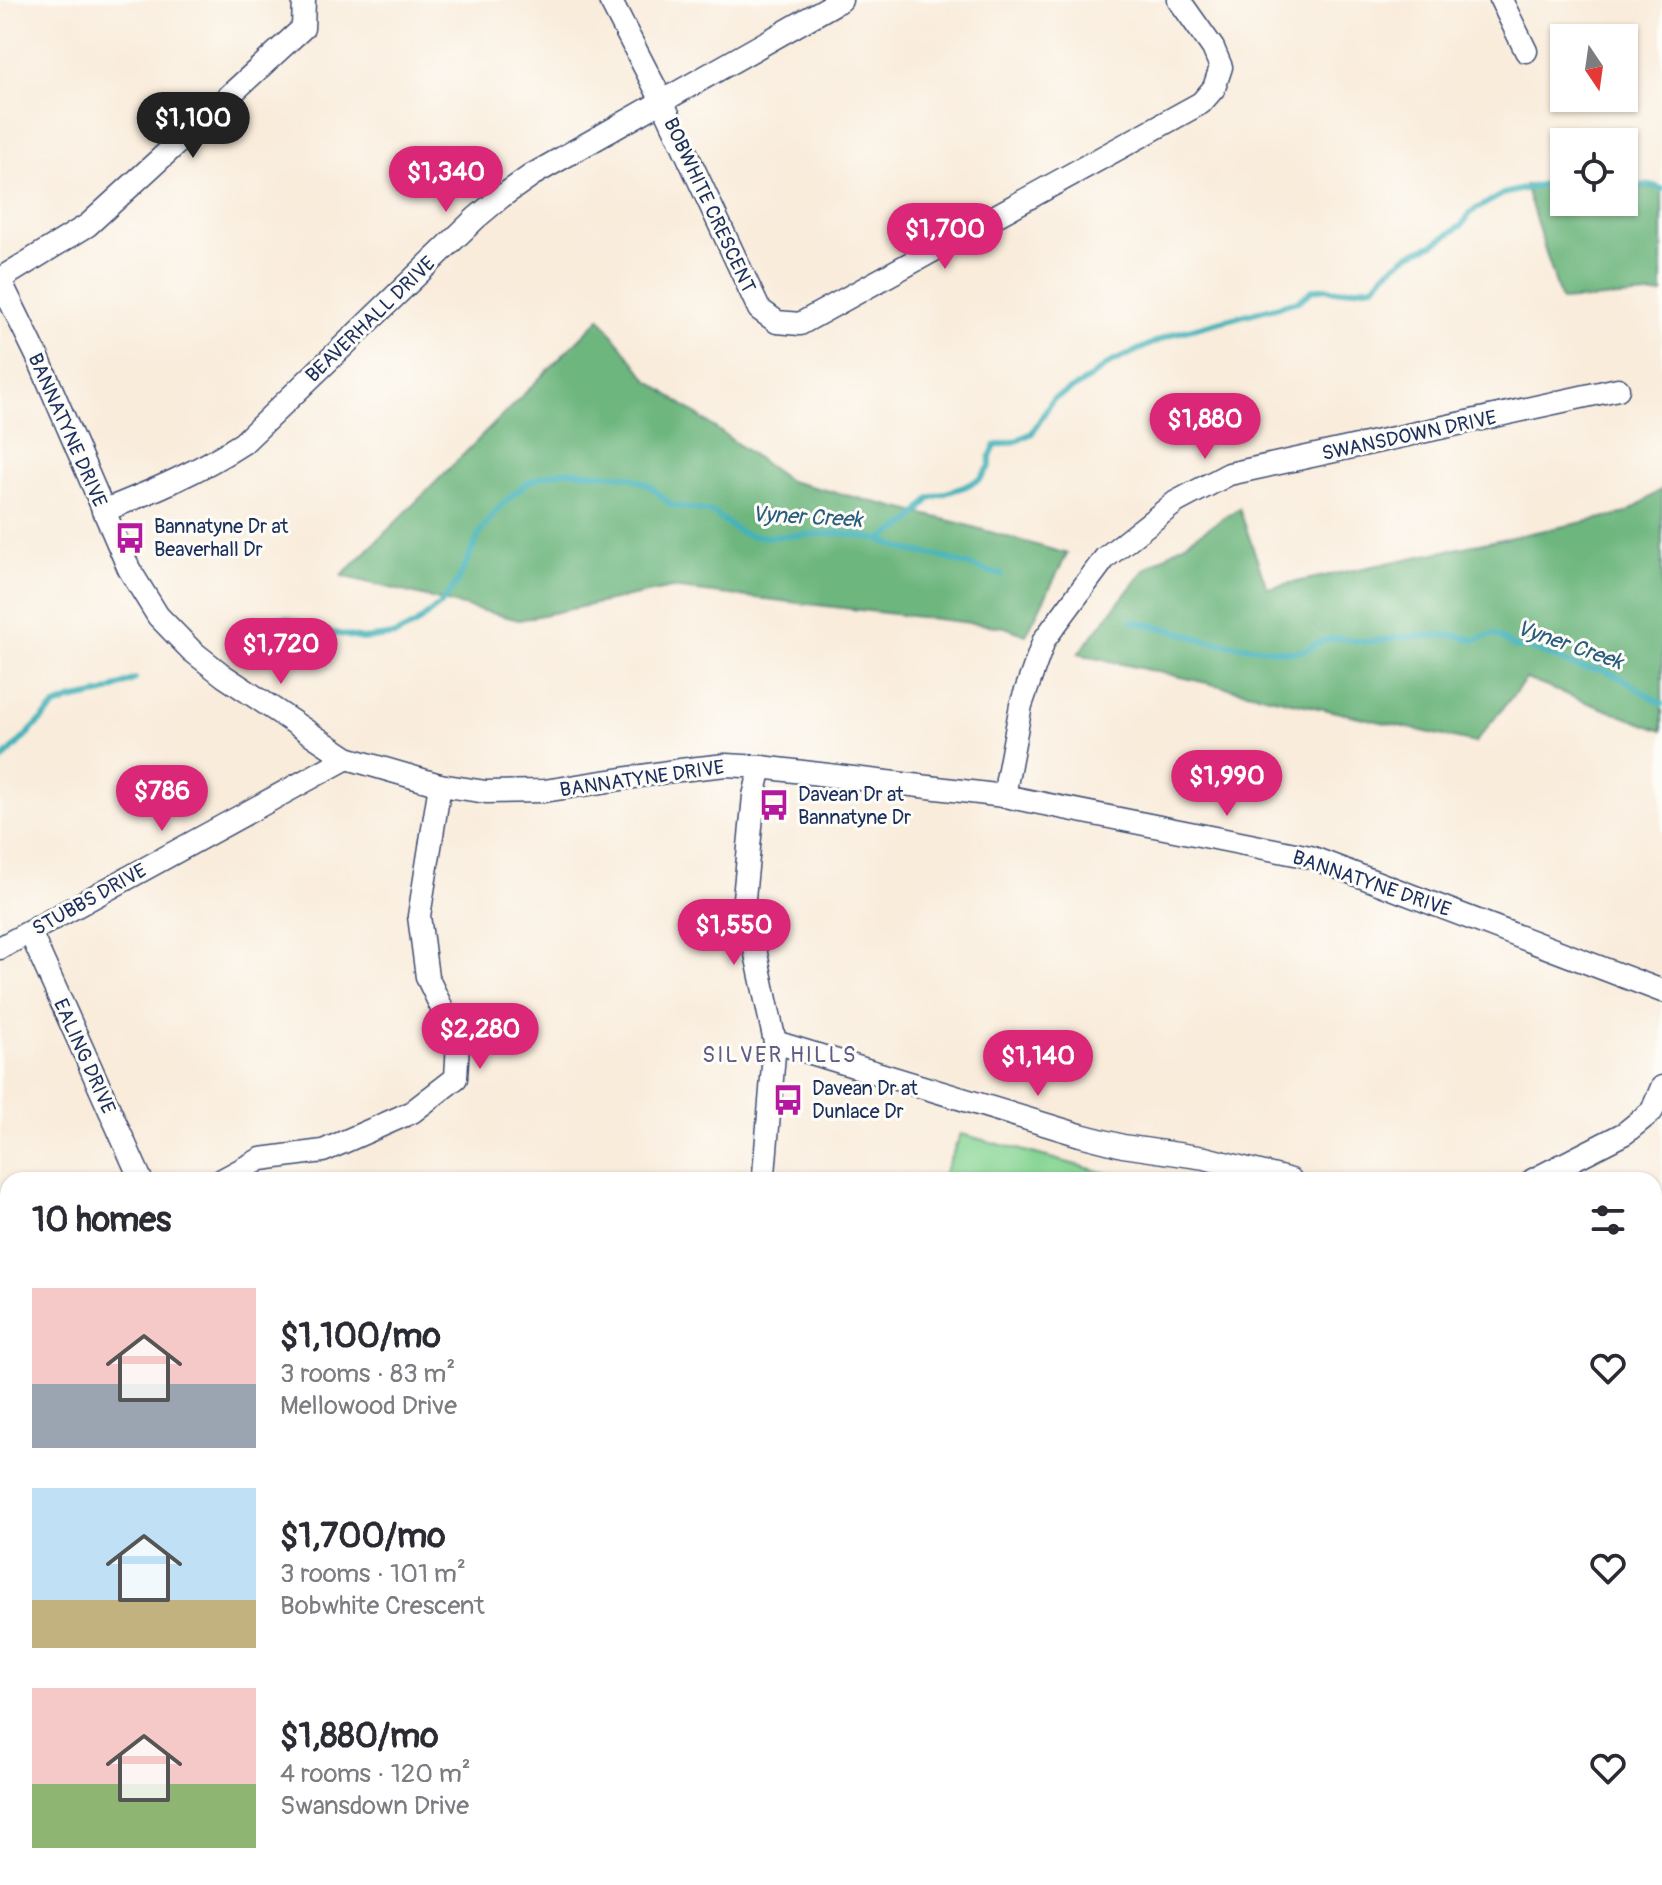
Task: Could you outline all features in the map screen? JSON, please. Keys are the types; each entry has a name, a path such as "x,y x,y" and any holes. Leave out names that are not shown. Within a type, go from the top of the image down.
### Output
{"street":[{"path":"0,279 88,225 303,28 304,0"},
{"path":"610,0 662,101"},
{"name":"BEAVERHALL DRIVE","path":"103,511 170,484 243,443 476,218 532,175 841,0"},
{"name":"BOBWHITE CRESCENT","path":"662,101 759,309 777,322 800,324 1201,103 1214,88 1221,67 1213,48 1179,0"},
{"path":"1501,0 1526,51"},
{"name":"BANNATYNE DRIVE","path":"0,279 39,360 129,569 158,616 192,651 224,676 347,758 440,785 486,792 544,791 726,765 1004,796 1310,857 1662,991"},
{"name":"SWANSDOWN DRIVE","path":"1004,796 1021,705 1044,640 1105,558 1176,502 1229,474 1618,389"},
{"name":"STUBBS DRIVE","path":"0,948 347,758"},
{"path":"761,767 754,796 744,898 775,1042 764,1172"},
{"path":"237,1172 261,1159 323,1151 412,1112 456,1078 458,1042 427,977 419,916 440,785"},
{"name":"EALING DRIVE","path":"30,932 137,1172"},
{"path":"775,1042 1080,1135 1123,1146 1205,1158 1260,1172"},
{"path":"1549,1172 1625,1133 1652,1111 1662,1087"}],"green space":[{"path":"1525,185 1550,186 1550,216 1638,216 1638,187 1662,188 1662,294 1561,301"},
{"path":"600,318 648,380 789,481 959,523 1067,554 1026,635 1005,627 671,588 519,620 342,576"},
{"path":"1662,489 1662,731 1526,679 1475,743 1078,654 1145,569 1239,508 1267,588 1627,513"},
{"path":"961,1134 1102,1172 944,1172"}],"waterway":[{"path":"881,539 910,522 930,498 980,479 990,466 995,446 1032,433 1053,399 1110,363 1173,334 1298,301 1313,290 1374,286 1408,255 1434,244 1462,225 1471,212 1503,194 1550,184"},
{"path":"1638,186 1652,185 1662,189"},
{"name":"Vyner Creek","path":"269,619 287,618 324,631 363,639 395,635 415,625 441,604 458,581 481,531 499,507 527,483 566,471 628,476 650,486 671,505 712,512 747,535 767,537 841,533 877,539 1001,575"},
{"name":"Vyner Creek","path":"1133,621 1212,642 1291,652 1303,651 1335,638 1367,642 1453,635 1476,640 1494,634 1516,648 1526,647 1578,667 1603,670 1662,704"},
{"name":"Vyner Creek","path":"0,762 55,706 104,693 135,679"}],"place":[{"name":"Bannatyne Dr at Beaverhall Dr","path":"130,538"},
{"name":"Davean Dr at Bannatyne Dr","path":"774,805"},
{"name":"Davean Dr at Dunlace Dr","path":"788,1100"}],"district":[{"name":"SILVER HILLS","path":"780,1054"}]}
